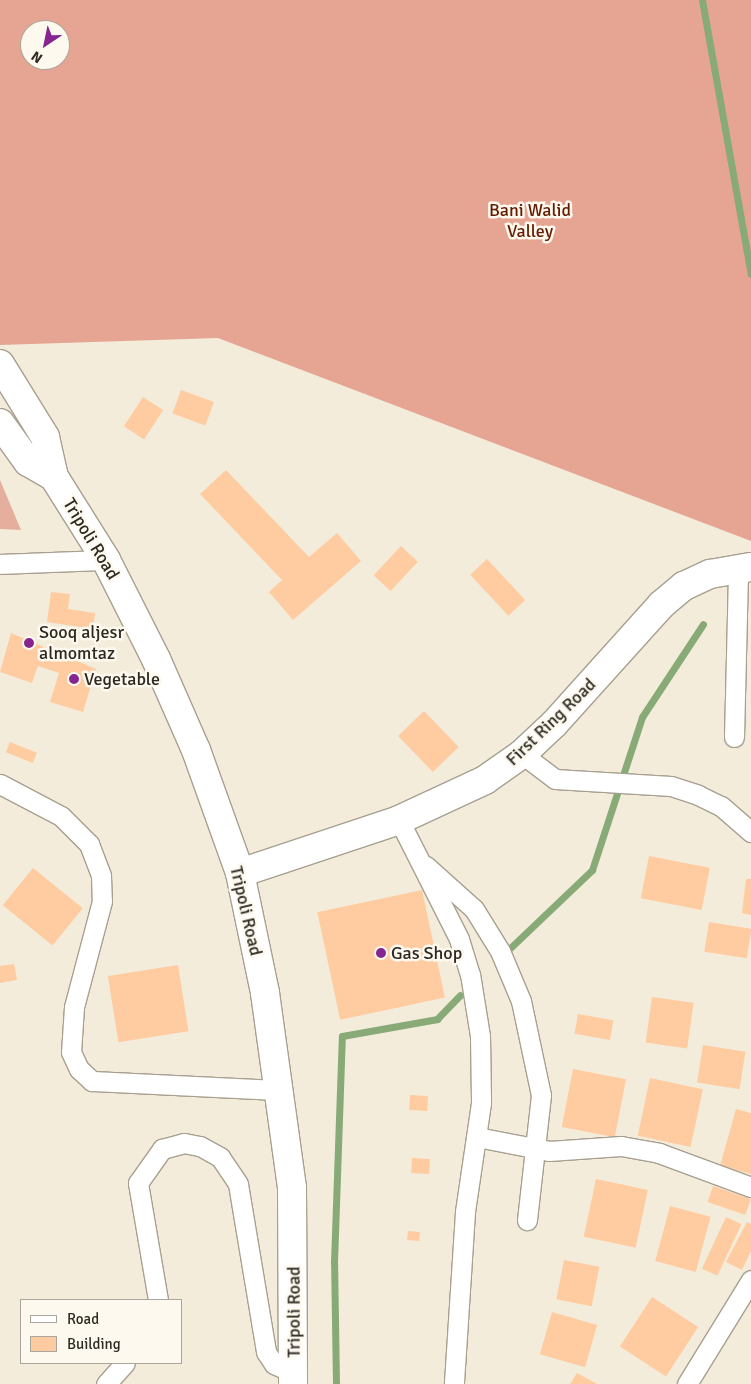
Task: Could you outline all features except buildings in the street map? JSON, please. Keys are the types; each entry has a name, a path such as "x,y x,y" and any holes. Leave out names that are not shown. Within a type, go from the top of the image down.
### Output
{"main road":[{"path":"0,364 45,437 54,477"},
{"path":"0,423 28,462"},
{"path":"0,444 54,477"},
{"name":"Tripoli Road","path":"54,477 106,560 196,750 240,873 278,1090 292,1188 294,1379"},
{"name":"First Ring Road","path":"240,873 399,820 485,780 522,754 661,605 684,586 744,567"}],"street":[{"path":"0,564 106,560"},
{"path":"734,737 744,567"},
{"path":"522,754 556,779 671,786 698,795 721,806 751,832"},
{"path":"0,784 62,816 89,844 101,876 102,900 74,1007 71,1052 79,1069 92,1081 107,1083 278,1090"},
{"path":"399,820 423,864 459,939 473,990 481,1072 477,1137 465,1212 454,1384"},
{"path":"423,864 474,909 500,951 521,1001 541,1096 527,1220"},
{"path":"477,1137 536,1149 622,1146 669,1156 751,1187"},
{"path":"158,1299 138,1183 162,1149 184,1144 200,1146 220,1157 238,1184 266,1352 274,1364 294,1379"},
{"path":"687,1384 751,1280"},
{"path":"106,1384 124,1364"}],"shaded area":[{"path":"0,480 21,530 0,529"}],"green space":[{"name":"Bani Walid Valley","path":"0,0 751,0 751,541 218,338 0,345"}],"waterway":[{"path":"702,0 751,274"},
{"path":"508,950 592,870 642,717 703,624"},
{"path":"336,1384 334,1262 342,1036 437,1019 460,995"}],"place":[{"name":"Sooq aljesr almomtaz","path":"29,643"},
{"name":"Vegetable","path":"74,679"},
{"name":"Gas Shop","path":"381,953"}]}
